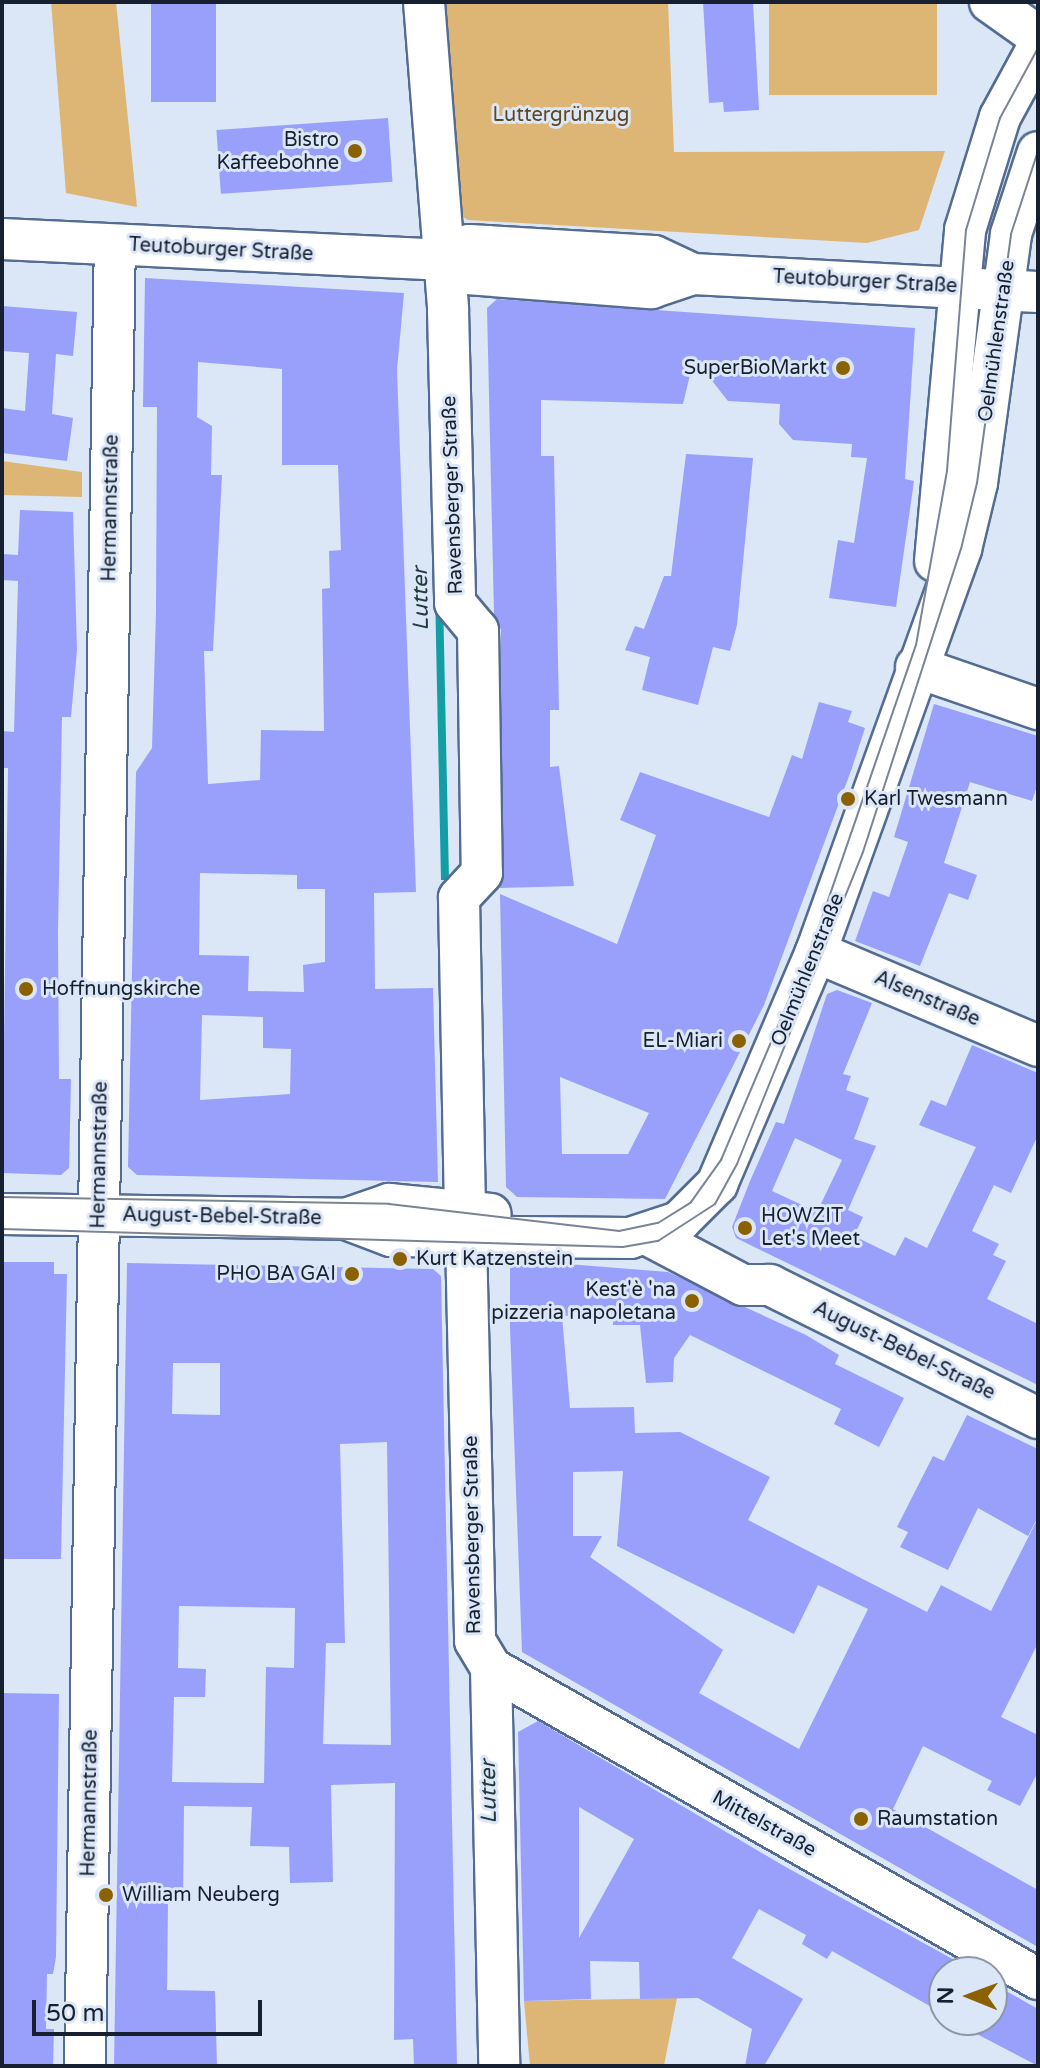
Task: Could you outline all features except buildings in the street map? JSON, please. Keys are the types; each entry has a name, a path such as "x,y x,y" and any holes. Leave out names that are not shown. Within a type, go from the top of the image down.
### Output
{"street":[{"name":"Ravensberger Straße","path":"424,2 441,260 448,310 455,603 478,630 482,873 459,898 475,1641 491,1668 499,2066"},
{"path":"990,2 1038,36"},
{"name":"Oelmühlenstraße","path":"916,667 947,471 957,287 974,192 1000,117 1038,47"},
{"name":"Oelmühlenstraße","path":"648,1235 692,1213 731,1157 816,952 977,483 1020,291 1038,152"},
{"name":"Teutoburger Straße","path":"2,239 441,260 469,245 654,256 693,274 1020,291"},
{"name":"Hermannstraße","path":"85,2066 115,245"},
{"path":"916,667 1038,709"},
{"name":"Alsenstraße","path":"816,952 1038,1046"},
{"name":"August-Bebel-Straße","path":"692,1213 770,1285 1038,1418"},
{"name":"August-Bebel-Straße","path":"2,1214 346,1219 391,1236 466,1224 592,1237 648,1235 743,1285 770,1285"},
{"name":"Mittelstraße","path":"491,1668 1038,1979"}],"green space":[{"path":"51,2 116,2 137,207 66,193"},
{"name":"Luttergrünzug","path":"443,2 668,2 674,152 945,151 919,230 867,243 468,220 456,213"},
{"path":"769,2 937,2 937,95 769,95"},
{"path":"2,461 82,472 82,497 2,495"},
{"path":"677,1998 664,2066 530,2066 524,2001"}],"water":[{"path":"437,317 449,880 441,880 433,493"}],"tram line":[{"path":"2,1197 389,1204 619,1231 658,1223 691,1202 721,1160 814,941 916,645 947,471 966,230 1000,118 1038,48"},
{"path":"2,1229 623,1247 658,1241 715,1204 737,1164 863,852 961,549 977,483 1011,234 1038,151"}],"place":[{"name":"Bistro Kaffeebohne","path":"355,151"},
{"name":"SuperBioMarkt","path":"843,368"},
{"name":"Karl Twesmann","path":"848,799"},
{"name":"Hoffnungskirche","path":"26,989"},
{"name":"EL-Miari","path":"739,1041"},
{"name":"HOWZIT Let's Meet","path":"745,1228"},
{"name":"Kurt Katzenstein","path":"400,1259"},
{"name":"PHO BA GAI","path":"352,1274"},
{"name":"Kest'è 'na pizzeria napoletana","path":"692,1301"},
{"name":"Raumstation","path":"861,1819"},
{"name":"William Neuberg","path":"106,1895"}],"water label":[{"name":"Lutter","path":"421,599"},
{"name":"Lutter","path":"489,1792"}]}
